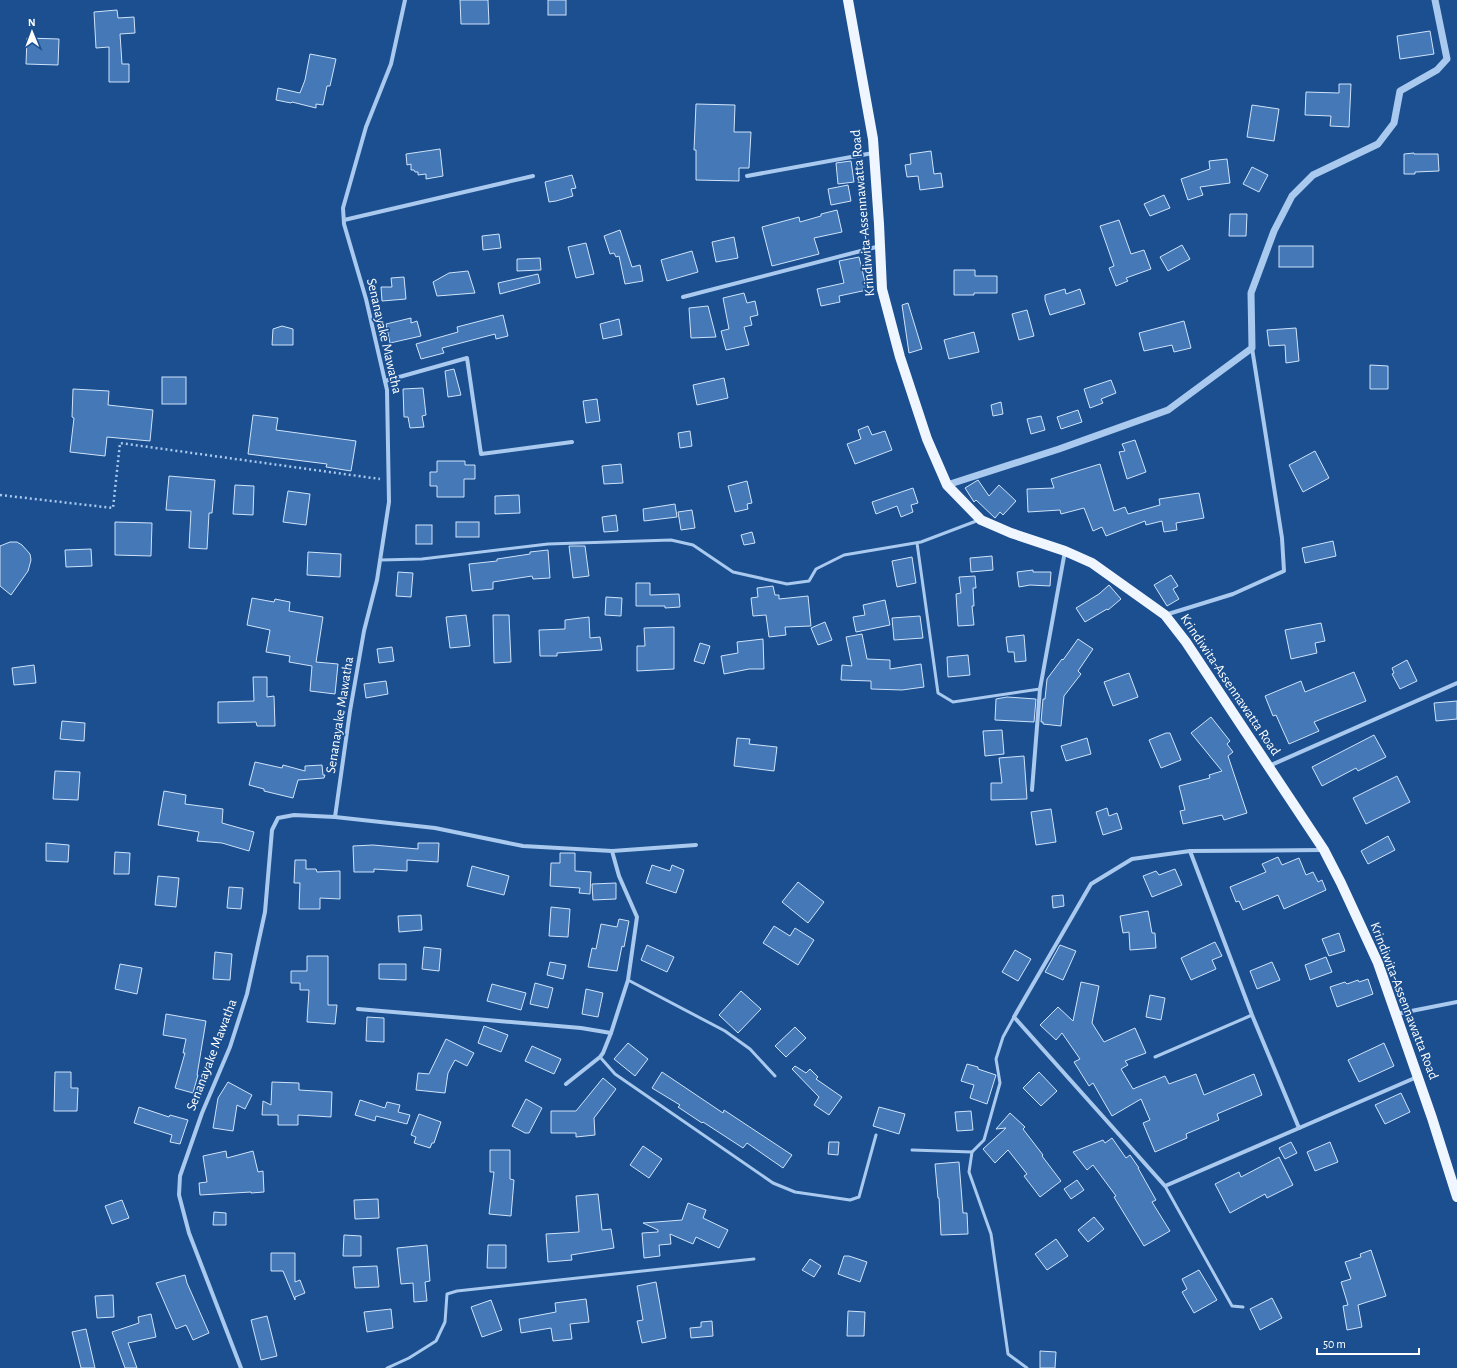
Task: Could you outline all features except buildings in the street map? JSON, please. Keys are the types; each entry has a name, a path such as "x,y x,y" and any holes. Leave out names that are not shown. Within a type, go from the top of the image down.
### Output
{"main road":[{"name":"Krindiwita-Assennawatta Road","path":"848,0 873,138 882,289 900,357 927,438 946,485 981,520 1011,533 1065,551 1092,563 1165,615 1186,642 1324,850 1342,883 1378,962 1457,1197"}],"street":[{"name":"Senanayake Mawatha","path":"242,1368 189,1233 179,1195 180,1176 202,1113 230,1047 247,994 264,912 272,830 278,818 294,815 335,817 350,711 364,631 377,580 389,502 387,390 366,299 344,220 344,208 366,127 391,64 405,0"},
{"path":"1165,615 1233,594 1284,571 1282,538 1252,348 1251,293 1274,232 1292,196 1313,175 1378,144 1394,123 1400,91 1437,70 1447,59 1435,0"},
{"path":"747,176 874,153"},
{"path":"344,220 533,176"},
{"path":"683,297 880,246"},
{"path":"946,485 1059,449 1168,410 1252,348"},
{"path":"385,381 467,358 481,454 572,442"},
{"path":"1032,790 1040,689 1065,551"},
{"path":"1269,766 1457,683"},
{"path":"335,817 434,828 523,846 612,851 696,844"},
{"path":"1324,850 1190,851 1132,859 1091,884 1014,1017 1165,1186 1417,1077"},
{"path":"566,1084 603,1053 628,980 637,917 619,876 612,851"},
{"path":"1190,851 1252,1015 1299,1128"},
{"path":"1395,1014 1457,1002"},
{"path":"358,1009 581,1028 611,1033"}],"lane":[{"path":"380,560 422,559 548,544 671,540 693,545 733,572 787,584 808,581 816,569 844,555 917,543 981,520"},
{"path":"917,543 938,693 953,702 1040,689"},
{"path":"628,980 725,1031 750,1049 775,1076"},
{"path":"1155,1057 1252,1015"},
{"path":"1014,1017 1003,1037 996,1058 1000,1084 984,1140 972,1152 969,1172 991,1234 1008,1354 1027,1368"},
{"path":"600,1057 615,1074 773,1183 795,1192 850,1200 859,1197 876,1135"},
{"path":"912,1150 972,1152"},
{"path":"1165,1186 1232,1306 1243,1307"},
{"path":"387,1368 409,1358 436,1341 445,1322 447,1294 457,1291 754,1258"}],"path":[{"path":"0,495 113,508 120,443 389,480"}]}
